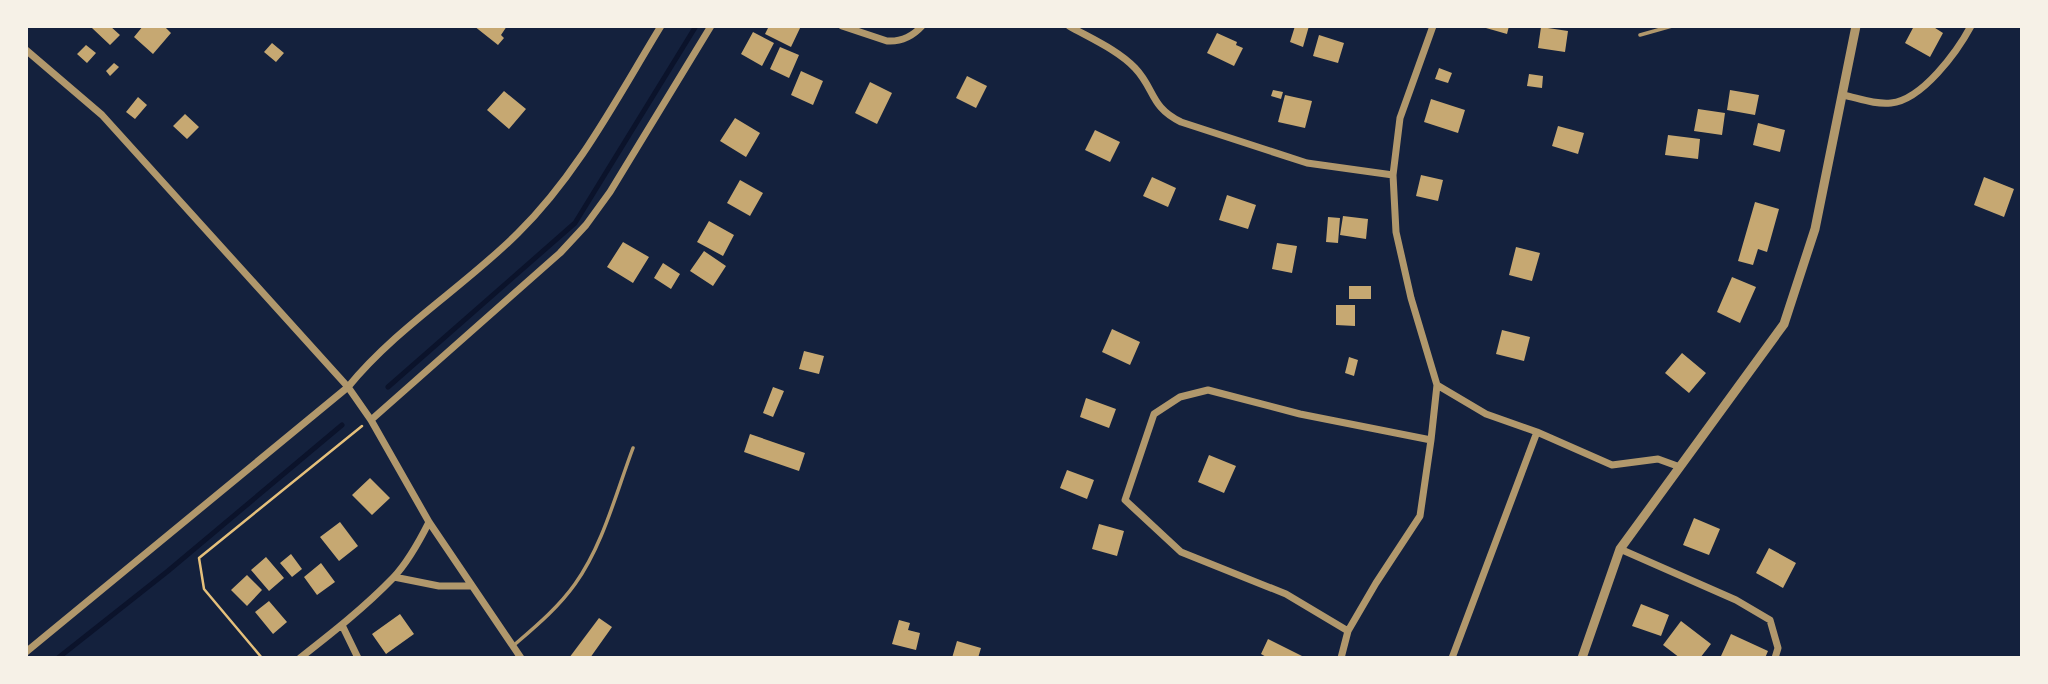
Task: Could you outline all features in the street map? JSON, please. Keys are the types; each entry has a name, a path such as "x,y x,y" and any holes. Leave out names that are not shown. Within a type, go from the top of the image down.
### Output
{"street":[{"path":"26,652 348,387 387,344 500,250 553,195 584,152 661,26"},
{"path":"370,420 561,253 586,225 610,192 711,26"},
{"path":"842,26 887,41 908,38 922,26"},
{"path":"1069,26 1133,66 1155,102 1171,117 1181,122 1296,160 1393,175"},
{"path":"1341,658 1348,631 1420,516 1437,385 1411,298 1396,232 1393,175 1400,118 1433,26"},
{"path":"1584,657 1620,549 1784,324 1815,229 1856,26"},
{"path":"1843,94 1879,104 1906,99 1933,77 1964,40 1971,26"},
{"path":"26,50 102,115 348,387 429,522 521,658"},
{"path":"1437,385 1486,414 1537,432 1612,465 1658,459 1680,467"},
{"path":"1348,631 1286,594 1181,552 1125,500 1154,414 1180,397 1208,390 1300,414 1431,440"},
{"path":"1452,658 1537,432"},
{"path":"300,658 342,625 394,577 408,559 429,522"},
{"path":"1620,549 1736,600 1770,620 1778,648 1775,658"},
{"path":"394,577 439,586 471,586"},
{"path":"342,625 358,658"}],"lane":[{"path":"1640,36 1672,26"},
{"path":"513,646 561,601 586,567 633,448"}],"path":[{"path":"262,658 204,589 199,558 370,420"}],"building":[{"path":"110,26 120,35 110,45 92,28"},
{"path":"143,26 164,26 171,33 153,54 134,37"},
{"path":"474,26 507,26 501,35 504,38 498,45"},
{"path":"769,26 801,26 791,47 765,34"},
{"path":"1295,26 1309,26 1303,47 1290,42"},
{"path":"1479,26 1509,26 1507,34"},
{"path":"1914,26 1932,26 1943,33 1930,57 1905,43"},
{"path":"1541,27 1568,31 1565,52 1538,48"},
{"path":"753,32 774,43 762,66 741,54"},
{"path":"1217,33 1237,42 1236,45 1243,48 1234,66 1207,53"},
{"path":"1319,35 1344,43 1338,63 1313,56"},
{"path":"272,43 284,53 276,62 264,52"},
{"path":"86,45 96,53 87,63 77,54"},
{"path":"780,47 799,55 789,78 770,69"},
{"path":"114,63 119,67 110,76 106,71"},
{"path":"1439,68 1452,73 1448,83 1435,79"},
{"path":"801,71 823,81 813,105 791,95"},
{"path":"1529,74 1543,76 1542,88 1527,86"},
{"path":"967,76 987,86 976,108 956,98"},
{"path":"870,82 892,93 877,124 855,113"},
{"path":"1273,90 1283,92 1281,99 1271,96"},
{"path":"1730,90 1759,95 1755,115 1727,110"},
{"path":"504,91 526,109 509,129 487,110"},
{"path":"1285,95 1312,101 1305,128 1278,122"},
{"path":"138,97 147,105 135,119 126,112"},
{"path":"1431,99 1465,110 1458,133 1424,122"},
{"path":"1698,109 1725,113 1722,135 1694,131"},
{"path":"185,114 199,127 187,139 173,126"},
{"path":"735,118 760,133 746,157 720,141"},
{"path":"1758,123 1785,130 1780,152 1753,145"},
{"path":"1558,126 1584,133 1578,154 1552,146"},
{"path":"1095,130 1120,142 1110,162 1085,150"},
{"path":"1668,135 1700,139 1698,159 1665,155"},
{"path":"1421,175 1443,180 1438,201 1416,196"},
{"path":"1152,177 1176,188 1168,207 1143,196"},
{"path":"1984,177 2014,189 2004,217 1974,205"},
{"path":"740,180 763,193 750,216 727,203"},
{"path":"1227,195 1256,205 1248,229 1219,220"},
{"path":"1755,202 1779,209 1767,252 1758,249 1753,265 1738,261"},
{"path":"1343,216 1368,219 1366,239 1340,235"},
{"path":"1328,217 1340,218 1338,243 1326,242"},
{"path":"709,221 734,235 723,256 697,242"},
{"path":"623,242 649,257 633,283 607,267"},
{"path":"1277,243 1297,246 1292,273 1272,269"},
{"path":"1516,247 1540,253 1532,281 1509,275"},
{"path":"704,251 726,266 713,286 690,271"},
{"path":"663,263 680,274 671,289 654,278"},
{"path":"1732,277 1756,287 1740,323 1717,312"},
{"path":"1349,286 1371,286 1371,299 1349,299"},
{"path":"1336,305 1355,305 1355,326 1336,325"},
{"path":"1112,329 1140,342 1130,365 1102,352"},
{"path":"1502,330 1530,337 1524,361 1496,354"},
{"path":"804,351 824,356 819,374 799,369"},
{"path":"1682,353 1706,373 1689,393 1665,373"},
{"path":"1349,357 1358,360 1354,376 1345,373"},
{"path":"773,387 784,391 773,417 763,413"},
{"path":"1086,398 1116,409 1109,428 1080,417"},
{"path":"750,434 805,453 799,471 744,452"},
{"path":"1209,455 1236,466 1224,493 1198,482"},
{"path":"1067,470 1094,480 1087,499 1060,488"},
{"path":"370,478 390,498 372,515 352,495"},
{"path":"1694,518 1720,529 1709,555 1683,545"},
{"path":"340,522 358,546 339,561 320,537"},
{"path":"1099,524 1124,531 1117,556 1092,549"},
{"path":"1769,548 1796,563 1783,588 1756,573"},
{"path":"291,554 302,569 292,577 280,563"},
{"path":"266,557 284,578 269,591 251,570"},
{"path":"321,563 335,582 317,595 304,577"},
{"path":"247,575 262,590 247,606 231,590"},
{"path":"269,601 287,622 273,634 255,612"},
{"path":"1641,604 1669,615 1661,636 1632,626"},
{"path":"400,614 414,634 386,654 372,634"},
{"path":"599,618 612,627 590,658 569,658"},
{"path":"899,620 910,623 908,630 920,633 916,650 892,644"},
{"path":"1681,621 1711,644 1700,658 1680,658 1663,645"},
{"path":"1731,634 1768,651 1765,658 1721,656"},
{"path":"1268,639 1306,658 1268,658 1261,654"},
{"path":"957,641 981,648 978,658 952,658"}],"waterway":[{"path":"388,387 575,223 696,26"},
{"path":"58,658 168,571 342,425"}]}
